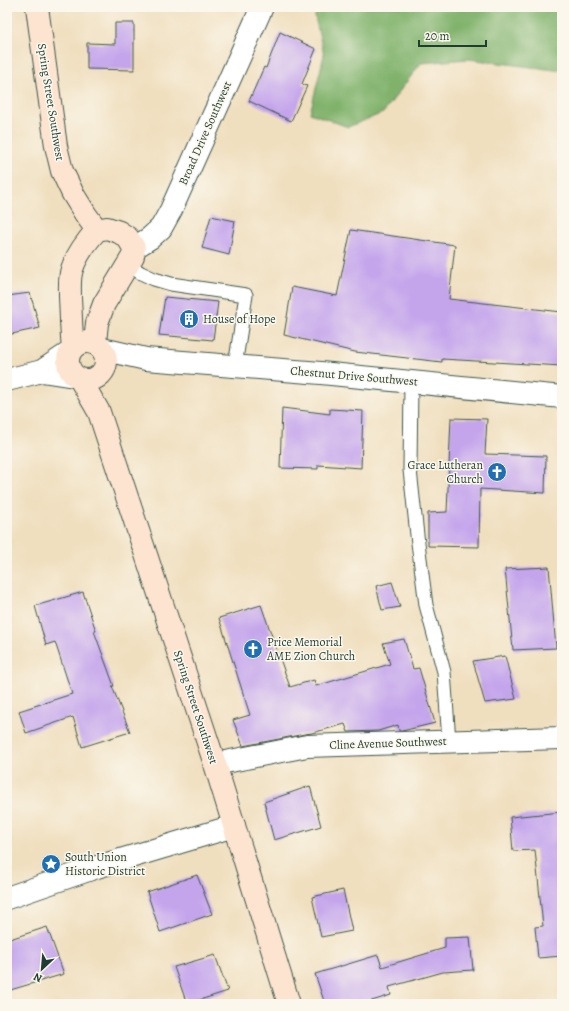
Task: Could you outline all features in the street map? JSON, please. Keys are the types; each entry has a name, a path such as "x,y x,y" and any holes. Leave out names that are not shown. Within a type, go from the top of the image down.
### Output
{"street":[{"name":"Spring Street Southwest","path":"37,7 56,146 62,171 73,194 86,215 98,230"},
{"name":"Broad Drive Southwest","path":"102,358 97,323 104,304 131,256 161,228 171,210 262,7"},
{"path":"77,377 70,371 67,359 71,350 70,280 72,270 87,241 98,230 107,228 119,232 128,238 131,256"},
{"path":"7,380 42,371 77,344 83,342 89,342 102,358 99,376 93,380 86,380 42,371"},
{"name":"Spring Street Southwest","path":"99,412 102,358"},
{"name":"Chestnut Drive Southwest","path":"102,358 146,359 321,373 562,397"},
{"name":"Spring Street Southwest","path":"77,377 99,412 215,764 289,1004"},
{"name":"Cline Avenue Southwest","path":"215,764 307,746 562,738"},
{"path":"7,898 97,867 234,826"}],"lane":[{"path":"131,256 141,273 154,279 171,284 246,295 235,366"},
{"path":"411,382 411,485 426,605 444,672 449,741"}],"green space":[{"path":"316,7 562,7 562,71 468,59 421,63 383,113 348,127 310,113 324,55 315,17"}],"building":[{"path":"115,23 134,23 134,70 87,69 87,43 115,44"},
{"path":"280,32 316,49 302,84 307,86 291,121 249,101 264,67 266,68"},
{"path":"211,216 235,221 229,255 202,248"},
{"path":"351,230 455,245 449,299 562,312 562,366 442,359 442,362 355,352 284,335 292,287 337,296"},
{"path":"30,293 40,328 7,335 7,296"},
{"name":"House of Hope","path":"165,297 218,302 213,340 159,335"},
{"path":"282,408 330,414 330,409 363,411 361,468 318,465 318,469 280,468"},
{"name":"Grace Lutheran Church","path":"451,418 487,419 485,454 546,456 545,493 480,489 479,547 428,546 428,513 447,512"},
{"path":"549,567 556,648 513,650 505,569"},
{"path":"392,582 400,607 382,610 376,586"},
{"path":"83,592 96,631 94,631 114,686 112,686 130,732 82,747 73,717 26,733 19,711 72,694 55,642 46,645 35,606"},
{"path":"261,605 290,687 314,680 316,686 390,664 383,643 404,639 413,669 419,668 435,723 402,731 399,731 398,725 378,731 348,732 345,724 312,733 243,746 233,720 250,715 219,618"},
{"path":"505,656 516,699 485,703 473,661"},
{"path":"310,786 321,826 274,840 264,802"},
{"path":"562,812 562,956 538,958 535,927 543,926 535,850 513,851 510,817"},
{"path":"197,875 212,914 160,932 147,892"},
{"path":"343,890 352,931 321,937 312,897"},
{"path":"47,927 64,974 7,991 7,940"},
{"path":"470,937 473,970 443,972 389,987 391,995 362,1004 325,1004 315,974 378,955 382,967 445,948 445,938"},
{"path":"215,955 228,991 187,1004 174,967"}],"place":[{"name":"House of Hope","path":"189,319"},
{"name":"Grace Lutheran Church","path":"497,472"},
{"name":"Price Memorial AME Zion Church","path":"253,649"},
{"name":"South Union Historic District","path":"51,864"}]}
